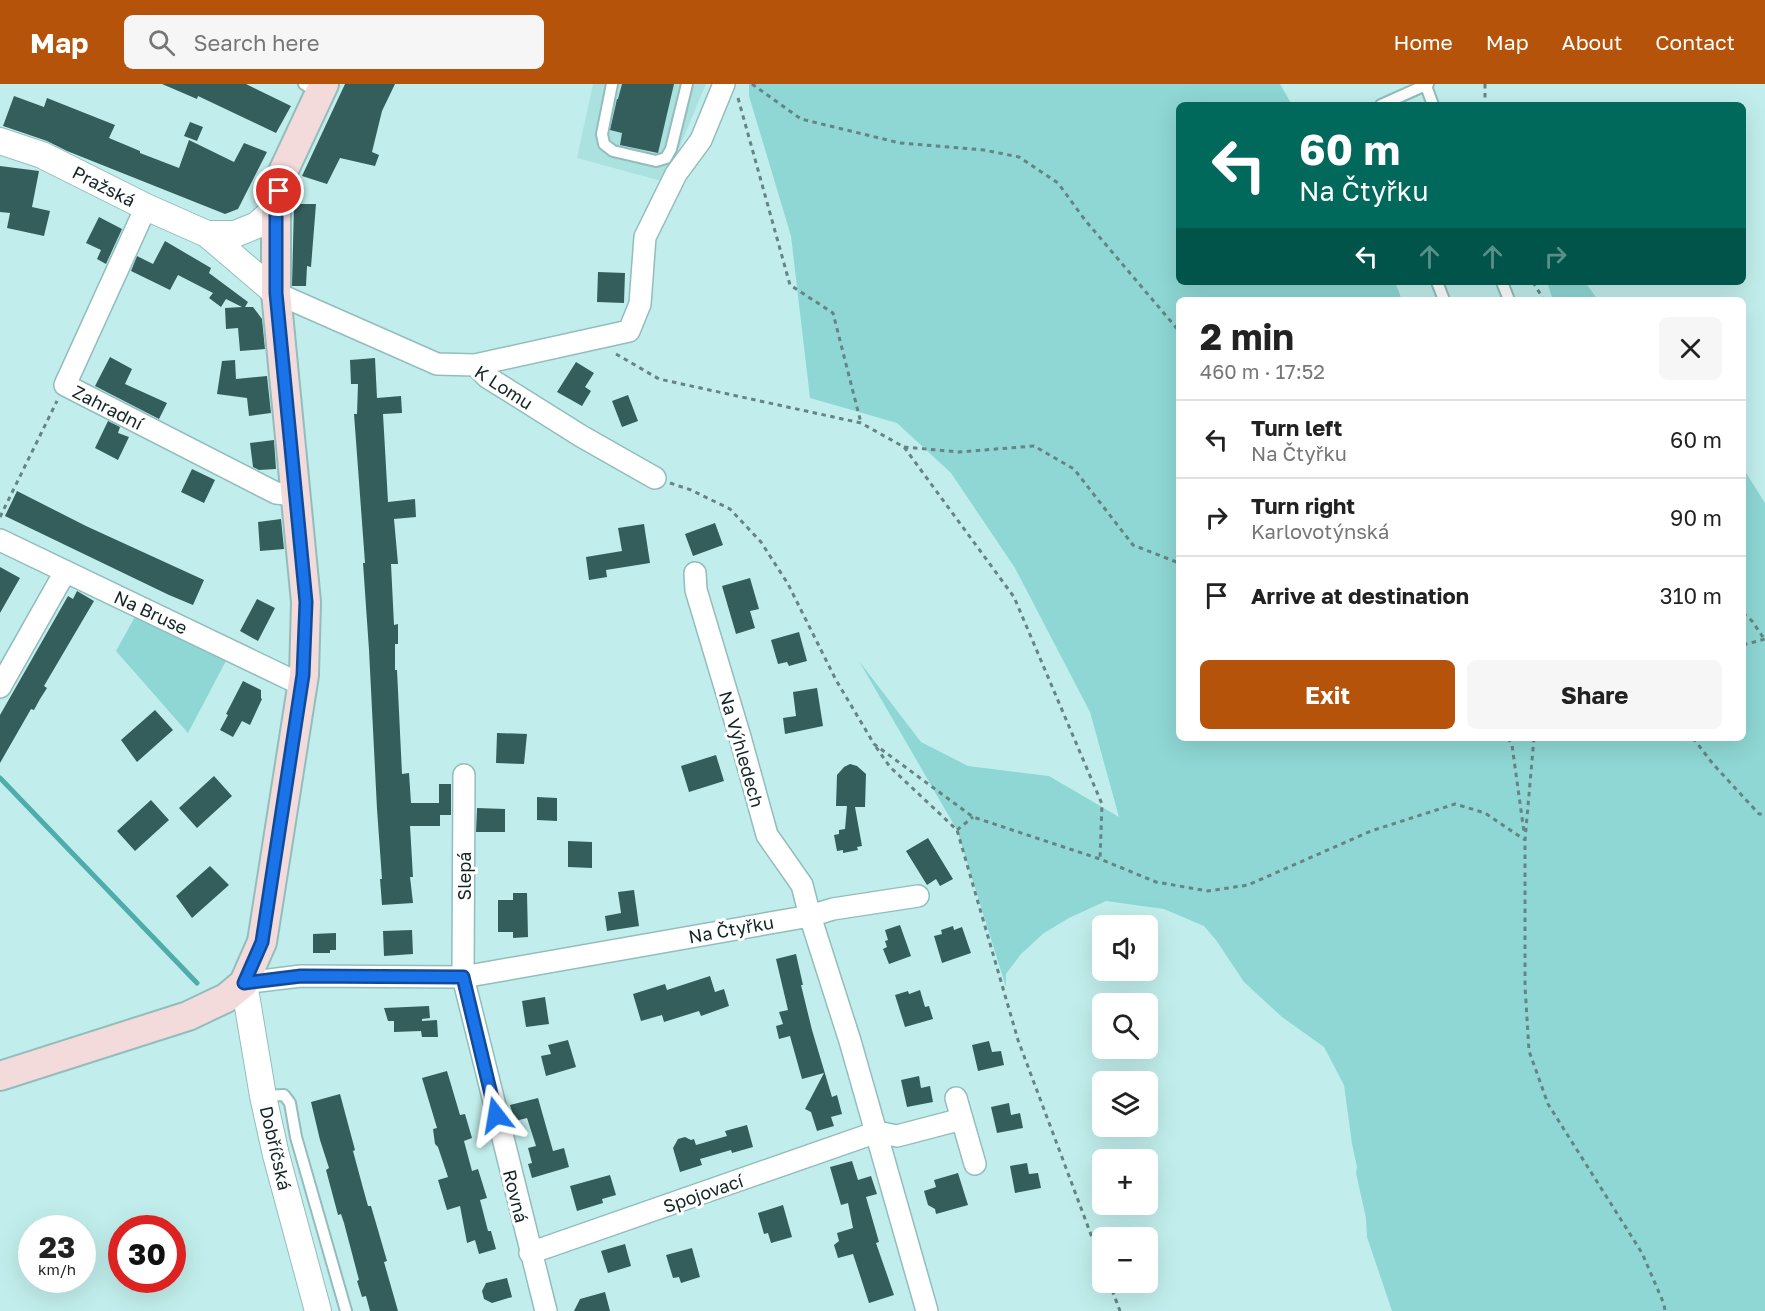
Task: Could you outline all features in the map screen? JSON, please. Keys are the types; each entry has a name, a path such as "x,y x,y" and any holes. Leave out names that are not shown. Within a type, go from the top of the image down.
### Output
{"main road":[{"path":"0,1076 188,1016 226,998 244,983 262,942 302,685 306,602 276,293 276,208 282,174 316,87"}],"street":[{"path":"475,365 629,332 640,304 645,237 676,174 731,90"},
{"name":"Pražská","path":"0,141 42,155 146,207 207,234 276,293"},
{"name":"Zahradní","path":"146,207 65,386 276,492 295,495"},
{"name":"Pražská","path":"207,234 235,234 257,225 276,208"},
{"name":"K Lomu","path":"276,293 437,364 475,365 496,383 581,436 655,478"},
{"name":"Na Bruse","path":"0,540 302,685"},
{"path":"0,687 65,572"},
{"name":"Na Výhledech","path":"695,573 696,590 767,835 802,885 810,916"},
{"name":"Slepá","path":"463,977 464,775"},
{"name":"Na Čtyřku","path":"244,983 301,976 463,977 810,916 832,909 918,896"},
{"path":"810,916 877,1132 927,1311"},
{"name":"Rovná","path":"463,977 546,1311"},
{"name":"Dobříčská","path":"244,983 263,1096 276,1155 325,1297"},
{"path":"956,1098 975,1164"},
{"path":"877,1132 897,1136 962,1119"},
{"name":"Spojovací","path":"530,1253 877,1132"}],"lane":[{"path":"612,84 602,134 604,144 613,151 656,161 666,158 671,149 687,84"},
{"path":"1388,102 1427,85 1432,102"},
{"path":"325,1297 346,1311"}],"path":[{"path":"752,84 801,119 900,143 984,150 1019,157 1058,183 1085,220 1176,327"},
{"path":"1485,84 1485,102"},
{"path":"731,90 790,285 832,313 861,423"},
{"path":"592,339 659,379 861,423 904,447 959,452 1034,446 1074,469 1133,545 1176,562"},
{"path":"0,517 65,386"},
{"path":"904,447 1014,597 1102,804 1100,859"},
{"path":"655,478 691,490 730,509 761,542 788,584 836,680 874,744 890,767 957,830 1018,1040 1092,1237"},
{"path":"1746,616 1765,639 1746,644"},
{"path":"1510,741 1525,840"},
{"path":"1534,741 1525,840 1525,986 1529,1051 1548,1104 1642,1252 1665,1311"},
{"path":"1695,741 1759,814 1765,814"},
{"path":"874,744 973,818 1100,859 1156,882 1208,891 1248,885 1371,831 1455,804 1485,813 1525,840"},
{"path":"957,830 973,818"},
{"path":"1113,1293 1120,1311"}],"shaded area":[{"path":"593,84 706,84 665,182 577,158"},
{"path":"749,84 1280,84 1290,102 1176,102 1176,285 1396,285 1401,297 1176,297 1176,741 1746,741 1746,473 1765,503 1765,1311 1392,1311 1367,1237 1366,1218 1356,1173 1357,1167 1344,1085 1324,1047 1282,1017 1244,982 1204,926 1164,909 1106,901 1069,918 1044,933 1021,954 1006,974 1006,987 957,830 859,661 921,742 968,766 1049,776 1119,817 1090,712 1015,568 951,473 897,423 810,398 791,236 749,96"},
{"path":"1548,285 1587,285 1596,297 1552,297"},
{"path":"136,615 227,659 188,733 116,651"}],"building":[{"path":"162,84 246,84 291,106 276,133 198,96 197,99"},
{"path":"345,84 395,84 382,111 372,152 379,155 375,166 340,158 327,184 302,176"},
{"path":"622,84 674,84 658,153 620,145 622,133 610,130"},
{"path":"14,96 44,107 47,98 115,125 109,138 179,168 189,140 234,162 244,143 267,152 238,209 225,214 47,141 3,126"},
{"path":"190,122 203,127 197,141 184,136"},
{"path":"0,166 39,171 32,207 50,211 44,236 7,228 10,213 0,212"},
{"path":"294,204 316,204 311,267 307,266 306,286 292,286"},
{"path":"99,217 122,229 106,264 97,259 101,250 86,243"},
{"path":"165,241 211,268 209,273 248,302 245,307 253,307 262,319 265,349 240,351 238,328 226,329 225,308 242,307 226,299 221,307 209,298 213,293 178,275 170,290 131,271 137,256 153,264"},
{"path":"598,272 625,273 624,303 597,302"},
{"path":"110,357 132,369 125,384 167,403 159,419 95,386"},
{"path":"375,358 377,398 401,396 402,413 383,414 388,502 415,499 416,517 394,519 398,564 391,564 394,625 398,624 395,670 397,670 402,774 409,773 411,803 439,803 439,784 451,784 451,815 440,815 440,826 410,826 413,877 410,877 413,903 382,905 363,563 365,563 354,414 357,414 358,384 351,384 350,360"},
{"path":"235,360 236,379 267,376 271,413 249,416 247,398 217,394 222,361"},
{"path":"576,362 594,373 585,387 591,391 582,406 557,392"},
{"path":"628,395 638,421 622,427 612,401"},
{"path":"108,421 120,427 118,433 129,437 118,460 95,448"},
{"path":"274,440 276,469 259,470 253,467 250,443"},
{"path":"192,469 215,480 204,503 181,492"},
{"path":"17,491 86,526 204,580 193,605 5,516"},
{"path":"281,519 284,549 260,551 258,522"},
{"path":"715,523 723,545 693,556 685,534"},
{"path":"644,524 650,563 606,570 607,577 589,580 586,557 622,551 618,528"},
{"path":"0,567 20,578 0,613"},
{"path":"750,578 759,609 750,611 755,628 736,634 722,586"},
{"path":"77,591 94,601 44,686 47,688 34,710 31,709 0,763 0,715 68,596 73,599"},
{"path":"257,599 275,608 258,641 240,631"},
{"path":"799,632 807,661 789,666 787,662 778,664 771,640"},
{"path":"243,681 261,690 262,699 250,725 242,721 233,737 220,730"},
{"path":"817,688 823,726 785,734 783,718 796,716 793,692"},
{"path":"155,710 173,730 137,762 121,740"},
{"path":"497,733 527,734 524,764 496,763"},
{"path":"716,755 724,781 689,792 681,766"},
{"path":"850,764 857,766 866,774 865,807 855,807 862,846 857,847 858,850 843,853 843,850 837,851 834,835 839,834 839,830 845,829 847,806 836,806 837,775"},
{"path":"214,776 232,796 197,828 179,808"},
{"path":"537,797 557,798 557,821 537,820"},
{"path":"151,800 169,820 135,851 117,831"},
{"path":"477,808 505,809 505,832 476,832"},
{"path":"928,838 953,879 940,886 936,879 927,885 906,851"},
{"path":"568,841 592,842 592,868 568,867"},
{"path":"210,866 229,885 192,918 176,896"},
{"path":"634,890 639,926 607,931 605,916 621,913 618,892"},
{"path":"513,893 527,893 528,937 513,938 513,932 498,932 498,900 513,900"},
{"path":"900,925 911,956 889,964 883,949 887,947 885,941 888,940 885,930"},
{"path":"953,926 954,930 962,927 971,953 942,963 934,936 942,934 941,930"},
{"path":"412,930 413,954 384,956 383,931"},
{"path":"336,933 336,950 330,950 330,953 313,953 313,934"},
{"path":"796,954 812,1030 832,1097 837,1095 842,1114 831,1117 834,1126 817,1131 811,1112 805,1109 824,1073 802,1079 790,1036 779,1039 776,1026 783,1024 779,1012 788,1010 776,959"},
{"path":"710,976 715,992 724,989 729,1006 701,1016 699,1011 664,1022 662,1015 641,1021 633,994 665,984 667,990"},
{"path":"920,990 925,1007 929,1006 933,1019 905,1027 895,995"},
{"path":"545,997 549,1024 526,1027 522,1001"},
{"path":"429,1006 430,1018 422,1019 422,1021 437,1020 438,1037 422,1037 421,1031 394,1032 394,1021 388,1021 384,1008"},
{"path":"568,1040 576,1067 546,1076 541,1056 551,1054 548,1045"},
{"path":"989,1041 992,1052 1001,1051 1004,1065 978,1071 972,1045"},
{"path":"447,1071 460,1115 465,1114 472,1138 464,1141 472,1171 478,1169 487,1198 480,1200 488,1231 491,1231 496,1249 479,1254 475,1240 467,1243 460,1206 447,1210 438,1180 448,1177 435,1144 433,1129 437,1128 422,1078"},
{"path":"919,1076 921,1088 930,1086 933,1102 907,1107 901,1080"},
{"path":"340,1094 368,1206 371,1206 387,1261 384,1262 398,1311 370,1311 366,1296 362,1297 357,1281 359,1280 341,1214 338,1215 326,1170 329,1168 311,1102"},
{"path":"538,1098 553,1151 564,1148 569,1167 532,1178 528,1164 532,1163 528,1148 536,1146 527,1118 515,1121 510,1105"},
{"path":"1009,1103 1011,1115 1020,1113 1023,1128 997,1133 991,1107"},
{"path":"747,1125 753,1147 732,1153 731,1150 700,1159 702,1165 680,1172 673,1148 678,1139 685,1137 694,1139 696,1145 727,1136 725,1131"},
{"path":"852,1161 858,1180 871,1176 877,1194 866,1197 879,1242 876,1243 894,1295 869,1303 853,1254 838,1258 834,1245 839,1241 837,1233 853,1228 848,1203 841,1205 830,1167"},
{"path":"1027,1163 1029,1174 1038,1173 1041,1188 1015,1193 1010,1166"},
{"path":"958,1173 968,1205 936,1214 935,1209 928,1205 924,1191 936,1187 934,1180"},
{"path":"610,1175 616,1195 602,1199 603,1203 577,1211 570,1186"},
{"path":"783,1205 792,1237 771,1243 768,1233 764,1234 758,1213"},
{"path":"625,1244 631,1266 608,1273 601,1251"},
{"path":"692,1248 700,1277 681,1283 679,1277 673,1278 666,1255"},
{"path":"507,1278 512,1297 492,1303 484,1299 482,1291 486,1283"},
{"path":"605,1292 610,1311 574,1311 580,1299"}],"waterway":[{"path":"0,778 197,983"}],"route":[{"path":"279,191 276,208 276,293 306,602 303,675 262,942 244,983 301,976 463,977 496,1115"}]}
